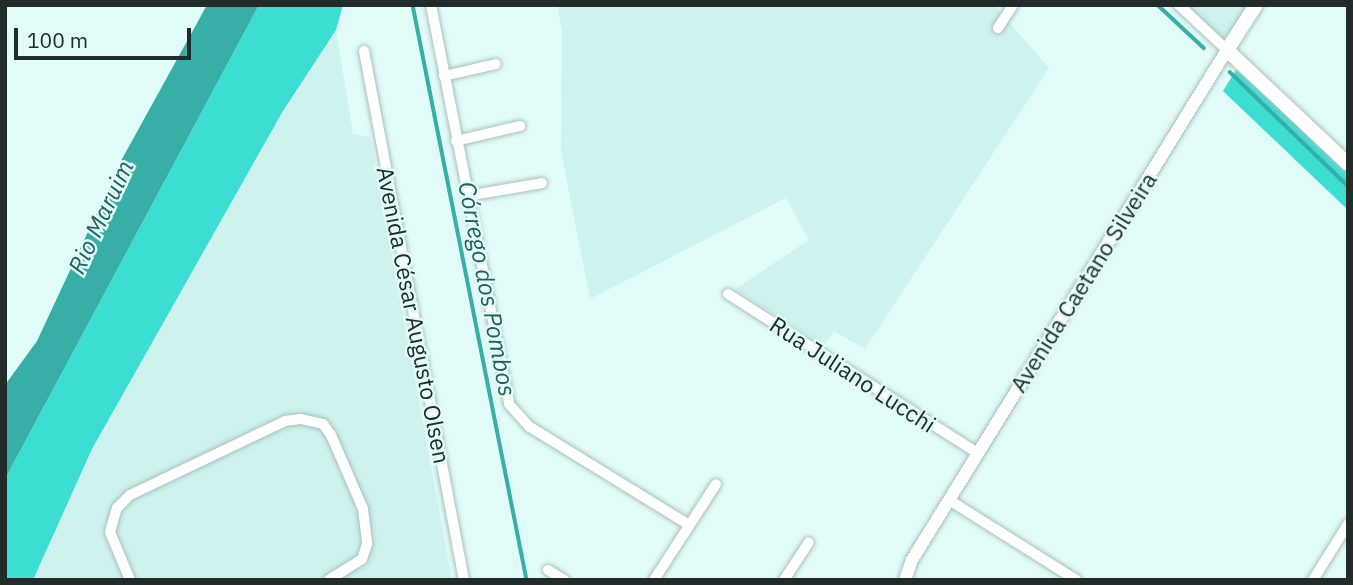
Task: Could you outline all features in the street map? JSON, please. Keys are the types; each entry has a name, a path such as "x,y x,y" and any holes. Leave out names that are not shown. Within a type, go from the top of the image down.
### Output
{"main road":[{"name":"Avenida Caetano Silveira","path":"1227,50 1256,5"},
{"path":"1227,50 1348,164"}],"street":[{"path":"431,5 505,396 514,412 530,427 689,525"},
{"path":"998,28 1013,5"},
{"path":"1179,5 1227,50"},
{"name":"Avenida Caetano Silveira","path":"905,580 912,560 1227,50"},
{"name":"Avenida César Augusto Olsen","path":"364,51 464,580"},
{"path":"444,76 496,64"},
{"path":"457,141 520,127"},
{"path":"467,196 542,183"},
{"name":"Rua Juliano Lucchi","path":"728,294 978,453"},
{"path":"130,580 110,532 117,508 140,490 285,421 311,420 323,424 331,435 363,509 367,544 362,559 329,580"},
{"path":"654,580 716,484"},
{"path":"949,500 1076,580"},
{"path":"1313,580 1348,524"},
{"path":"785,580 809,542"},
{"path":"548,570 564,580"}],"shaded area":[{"path":"259,5 343,5 336,30 283,111 92,449 33,580 5,580 5,479"},
{"path":"557,5 994,5 1049,68 865,349 834,331 824,345 735,289 809,240 786,198 590,299 561,151 562,31"},
{"path":"1186,5 1250,5 1226,42"},
{"path":"336,30 353,134 370,137 452,580 33,580 92,449 283,111"},
{"path":"1236,70 1348,169 1348,210 1223,91"}],"water":[{"name":"Rio Maruim","path":"207,5 259,5 5,479 5,385 37,341 122,159"}],"waterway":[{"name":"Córrego dos Pombos","path":"413,5 527,580"},
{"path":"1158,5 1204,48"},
{"path":"1230,72 1348,186"}]}
